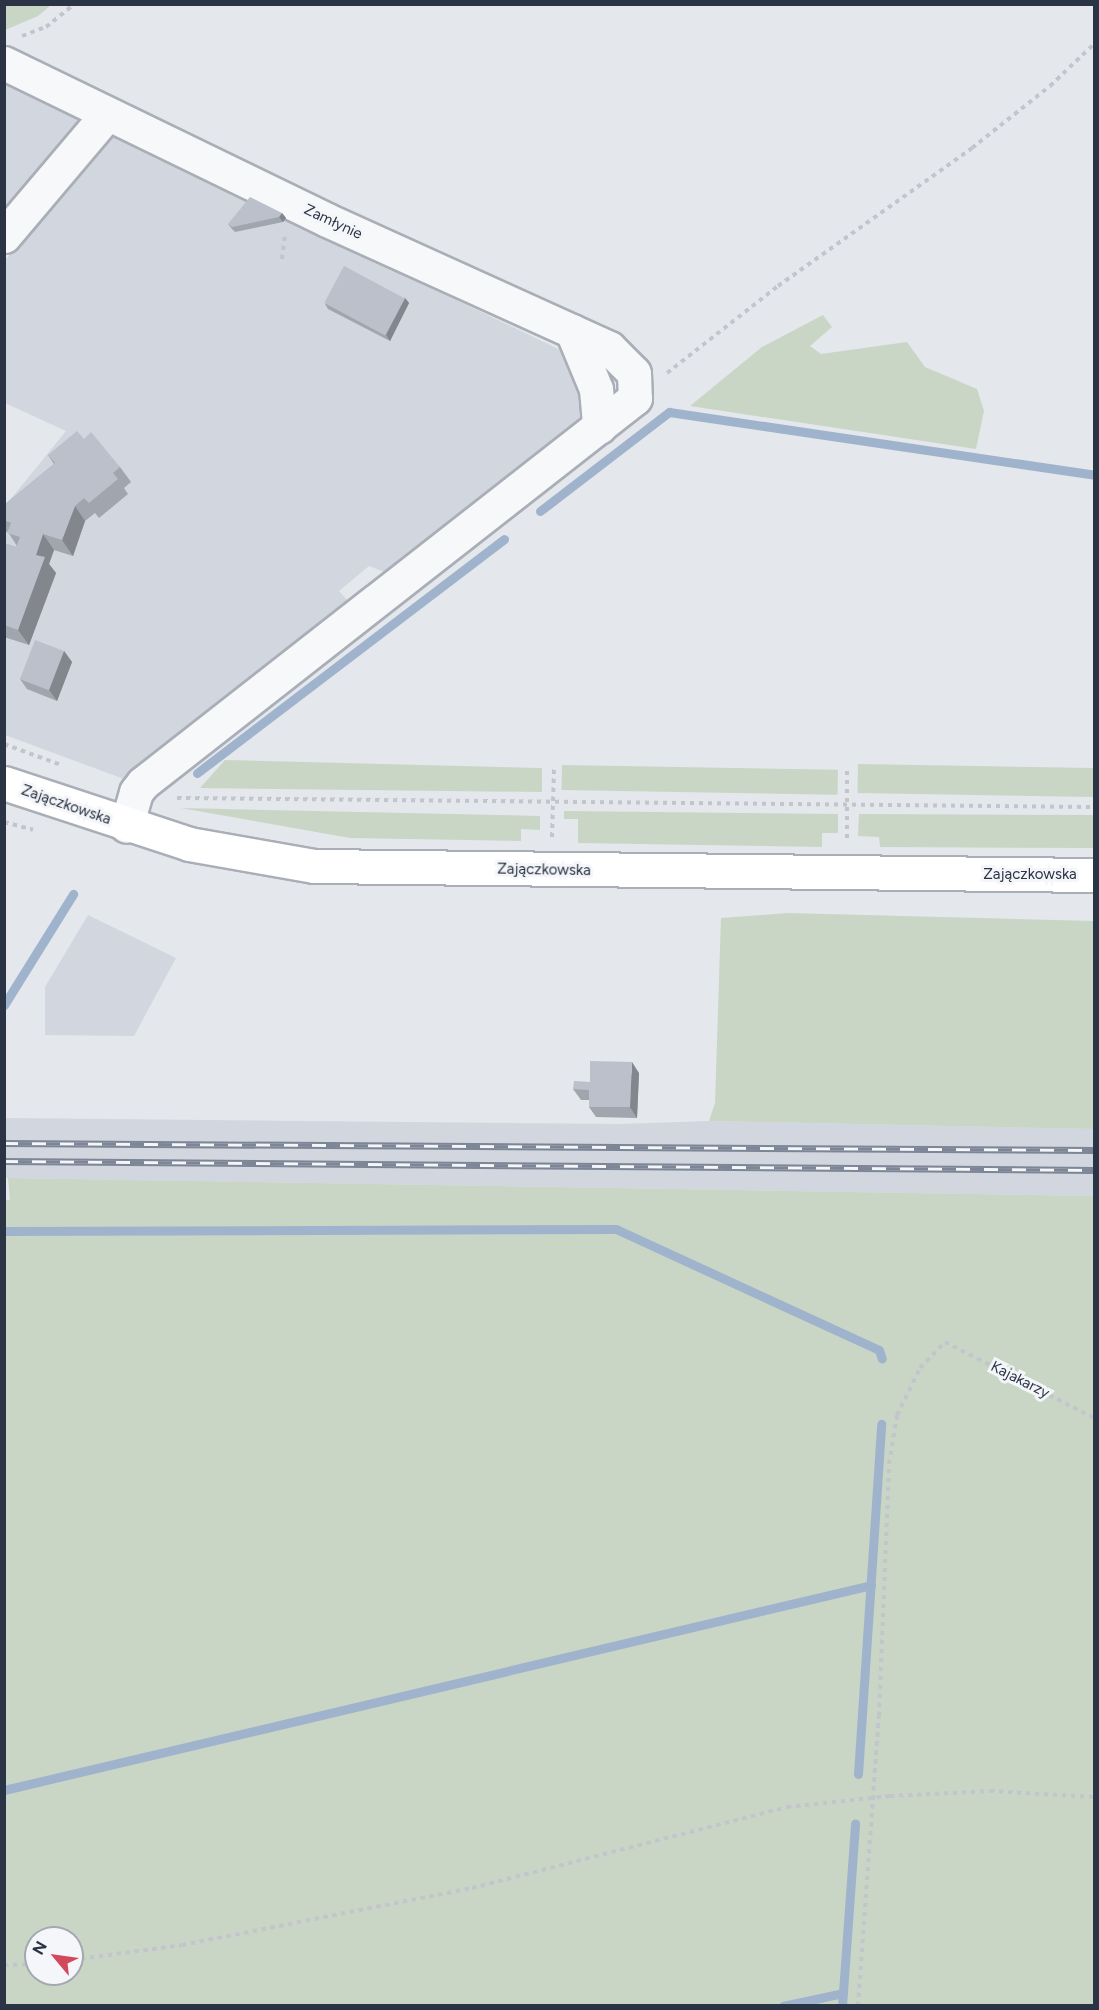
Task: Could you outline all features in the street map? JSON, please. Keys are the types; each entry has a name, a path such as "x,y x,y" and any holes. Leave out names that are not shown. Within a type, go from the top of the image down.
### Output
{"main road":[{"name":"Zajączkowska","path":"4,783 126,826 252,858 314,866 1095,875"}],"street":[{"name":"Zamłynie","path":"10,51 107,114 327,220 609,348 628,362 634,373 635,398"},
{"path":"4,236 107,114"},
{"path":"572,331 596,389 599,427"},
{"path":"126,826 136,792 143,783 635,398"}],"path":[{"path":"10,51 46,27 74,4"},
{"path":"635,398 778,286 972,148 1050,86 1095,44"},
{"path":"551,870 554,768"},
{"path":"846,873 847,771"},
{"path":"172,797 1095,807"},
{"path":"4,822 33,830"},
{"name":"Kajakarzy","path":"875,1797 892,1444 897,1415 912,1382 945,1342 1095,1418"},
{"path":"84,1958 182,1945 472,1888 787,1807 875,1797 990,1791 1095,1797"},
{"path":"858,2006 875,1797"},
{"path":"4,1965 24,1964"}],"shaded area":[{"path":"5,82 84,121 5,217"},
{"path":"113,135 575,357 590,415 387,573 369,566 339,591 348,601 124,779 5,735 5,506 66,431 5,403 5,260"},
{"path":"88,915 176,958 134,1036 45,1035 45,987"},
{"path":"5,1118 620,1124 709,1121 1094,1129 1094,1196 5,1178"}],"green space":[{"path":"5,4 51,5 38,16 5,30"},
{"path":"823,315 832,327 810,346 821,354 907,342 925,367 977,389 984,411 976,449 690,406 762,347"},
{"path":"225,760 542,768 542,792 200,788"},
{"path":"858,764 1094,768 1093,797 857,793"},
{"path":"562,765 838,770 838,795 562,790"},
{"path":"181,808 540,816 540,830 521,829 521,841 350,838"},
{"path":"564,811 838,814 838,833 822,833 822,847 578,843 578,819 564,819"},
{"path":"859,814 1094,815 1094,848 880,847 879,837 858,836"},
{"path":"788,913 1094,921 1094,1129 709,1121 715,1103 721,918"},
{"path":"8,1178 1094,1196 1094,2005 5,2005 4,1200 10,1200"}],"building":[{"path":"250,197 282,213 279,217 232,227 228,224"},
{"path":"344,266 405,298 385,335 324,303"},
{"path":"77,431 84,439 91,432 120,467 113,473 118,479 89,503 84,498 75,506 62,540 43,534 36,555 45,557 18,630 4,625 4,543 16,547 20,537 7,533 11,523 4,520 4,505 55,463 48,455"},
{"path":"35,640 64,651 49,690 20,679"},
{"path":"590,1061 632,1062 630,1107 589,1107 589,1090 573,1089 574,1081 590,1082"}],"waterway":[{"path":"540,511 669,412 1094,475"},
{"path":"197,773 504,539"},
{"path":"4,1005 73,894"},
{"path":"4,1231 616,1229 879,1350 882,1359"},
{"path":"858,1774 881,1424"},
{"path":"4,1790 871,1585"},
{"path":"842,2006 855,1823"},
{"path":"783,2006 843,1993"}],"railway":[{"path":"4,1143 1094,1150"},
{"path":"4,1161 1094,1170"}]}
